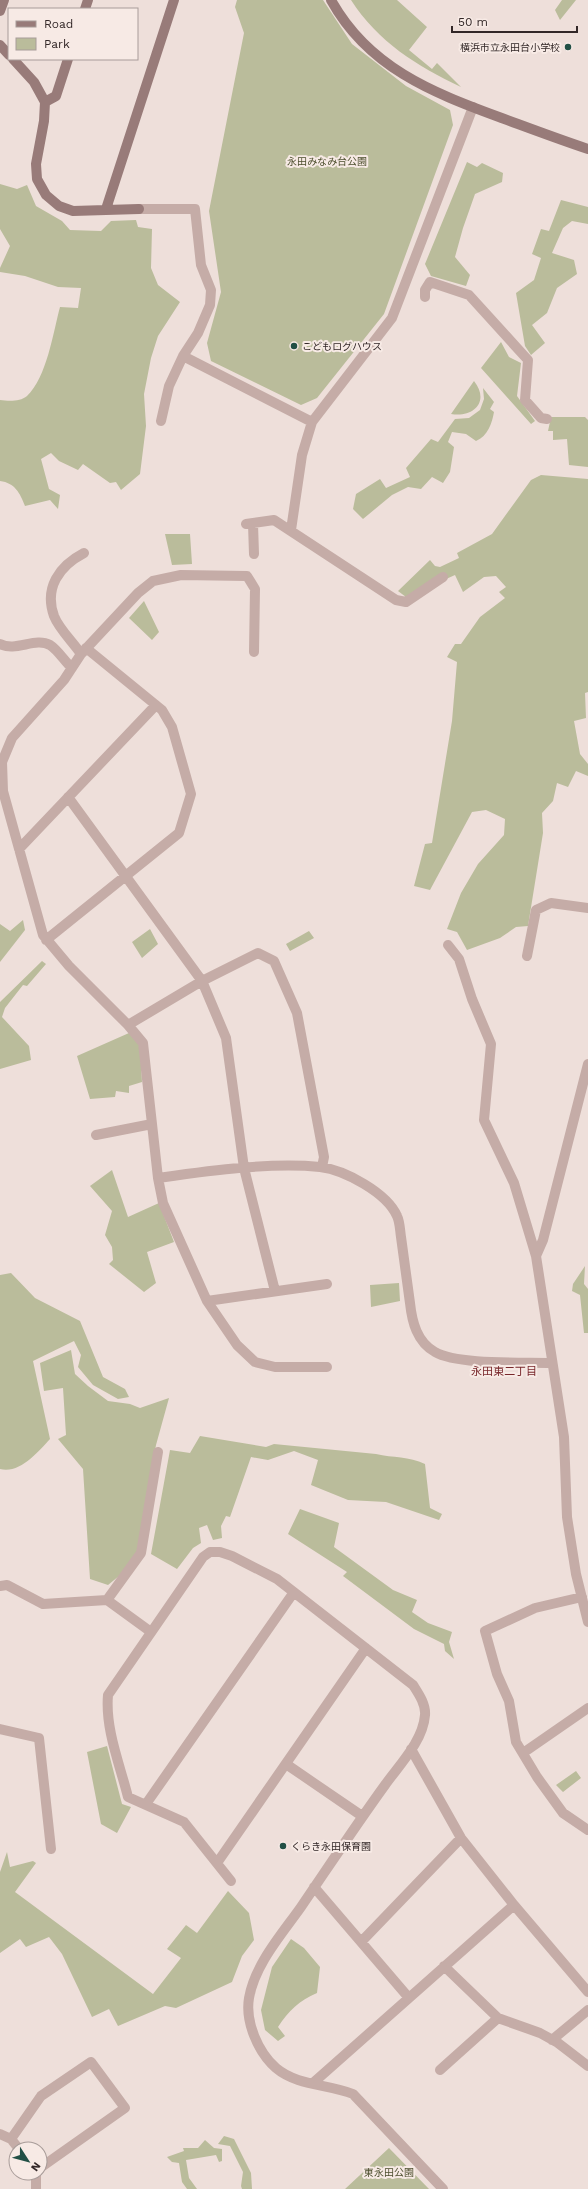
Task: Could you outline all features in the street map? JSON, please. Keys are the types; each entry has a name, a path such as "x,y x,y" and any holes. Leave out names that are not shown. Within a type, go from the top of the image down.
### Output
{"street":[{"path":"0,11 4,0"},
{"path":"106,209 174,0"},
{"path":"331,0 353,33 388,64 430,90 473,108 588,149"},
{"path":"0,45 8,53"},
{"path":"14,60 34,82 44,102 44,121 36,164 37,179 46,195 59,206 73,211 106,209 195,209 201,265 211,290 210,305 198,333 183,356 169,386 161,421"},
{"path":"44,102 56,96 68,60"},
{"path":"291,530 302,455 312,422 392,318 473,108"},
{"path":"425,297 424,290 430,282 469,295 528,360 525,400 541,418 547,419"},
{"path":"183,356 312,422"},
{"path":"254,554 250,524 274,520 389,593 396,600 406,602 443,577"},
{"path":"46,940 179,833 192,794 172,727 162,710 84,651 54,616 49,593 55,579 68,564 84,553"},
{"path":"254,652 254,589 250,573 182,575 153,581 138,593 84,651 64,680 12,738 2,762 3,791 43,935 69,966 128,1025 143,1043 158,1178 163,1204 207,1301 237,1345 255,1362 274,1367 327,1366"},
{"path":"0,644 6,647 40,644 50,645 72,668"},
{"path":"19,849 156,704"},
{"path":"68,797 124,877 202,982 226,1038 244,1168 275,1291"},
{"path":"527,956 536,910 551,903 588,908"},
{"path":"448,945 459,959 472,999 491,1044 484,1120 514,1183 536,1256 551,1363 564,1437 567,1517 576,1574 588,1622"},
{"path":"128,1025 202,982 258,953 274,961 297,1013 324,1157 322,1167"},
{"path":"536,1256 542,1240 588,1064"},
{"path":"96,1135 152,1124"},
{"path":"158,1178 244,1168 322,1167 358,1181 374,1190 387,1201 397,1216 411,1308 417,1334 423,1343 435,1352 456,1359 551,1363"},
{"path":"207,1301 327,1284"},
{"path":"107,1600 141,1553 158,1452"},
{"path":"231,1881 184,1822 128,1797 109,1724 107,1707 108,1695 203,1557 210,1552 220,1552 232,1556 277,1579 413,1685 422,1699 425,1713 422,1730 411,1749 362,1816 314,1887 254,1980 249,1997 247,2015 253,2034 264,2052 277,2068 313,2084 330,2089 341,2089 353,2094 443,2189"},
{"path":"0,1586 7,1585 43,1604 107,1600 151,1632"},
{"path":"146,1804 294,1592"},
{"path":"582,1597 535,1608 485,1631 497,1674 508,1701 516,1742 563,1813 588,1830"},
{"path":"217,1863 366,1648"},
{"path":"523,1753 588,1708"},
{"path":"0,1729 39,1738 52,1849"},
{"path":"411,1749 461,1838 514,1905 588,1992"},
{"path":"286,1764 362,1816"},
{"path":"361,1942 461,1838"},
{"path":"314,1887 409,1998"},
{"path":"313,2084 514,1905"},
{"path":"444,1966 498,2018 540,2033 588,2066"},
{"path":"552,2040 588,2010"},
{"path":"440,2070 498,2018"},
{"path":"0,2134 11,2139 41,2096 91,2062 125,2108 48,2162"}],"green space":[{"name":"永田みなみ台公園","path":"237,0 323,0 352,44 406,86 450,110 453,125 384,314 317,398 301,405 211,361 207,343 221,292 209,211 244,33 235,7"},
{"path":"351,0 397,0 427,27 409,50 432,69 437,63 461,87 414,61 386,40 373,28"},
{"path":"562,0 576,0 560,20 555,10"},
{"path":"467,162 477,167 482,163 503,173 502,182 475,194 463,228 455,257 470,275 466,286 431,276 425,264"},
{"path":"0,184 17,189 27,185 36,206 62,221 70,230 101,231 111,221 136,220 138,227 152,229 151,268 158,285 180,302 158,336 151,358 144,394 146,426 140,474 121,490 116,482 110,483 83,464 78,470 59,461 51,453 41,459 49,489 60,495 58,509 50,500 25,506 21,497 13,486 0,481 0,400 10,401 24,398 34,388 40,378 48,354 60,307 78,308 81,288 58,287 25,276 0,272 0,268 10,246 0,229"},
{"path":"561,200 588,207 588,224 572,221 563,228 552,253 574,260 577,274 557,288 547,313 532,325 545,343 531,355 525,346 516,293 534,280 541,258 532,254 541,229 549,231"},
{"path":"501,342 509,357 521,363 517,396 535,421 531,424 481,368"},
{"path":"474,381 479,388 480,395 480,401 477,406 473,411 467,413 459,415 451,414"},
{"path":"483,388 494,402 490,409 494,412 491,425 484,436 476,441 466,434 452,432 448,442 454,447 450,472 443,483 432,477 421,489 408,487 392,495 363,519 353,509 356,494 380,479 386,488 410,477 406,468 431,439 438,442 455,419 469,418 480,410 484,399"},
{"path":"551,417 585,417 588,420 588,467 569,465 567,439 553,440 553,431 548,431"},
{"path":"541,475 588,479 588,692 585,693 586,718 574,721 580,754 588,764 588,776 576,771 568,787 557,783 553,801 542,813 543,833 528,926 516,927 500,938 467,950 457,932 447,929 461,893 478,864 504,835 505,819 486,810 472,812 430,890 414,886 425,844 432,843 452,721 457,662 447,657 455,644 461,644 480,617 505,598 499,592 506,587 496,576 484,577 463,592 455,575 406,597 398,591 430,560 435,566 440,567 459,558 457,553 492,534 531,480"},
{"path":"165,534 190,534 192,564 172,565"},
{"path":"144,601 159,632 152,640 129,618"},
{"path":"23,920 25,930 0,962 0,924 10,931"},
{"path":"150,929 158,944 142,958 132,942"},
{"path":"309,931 314,938 290,951 286,944"},
{"path":"42,961 46,964 27,986 23,985 5,1008 2,1017 29,1046 31,1060 0,1069 0,1002"},
{"path":"129,1033 140,1046 142,1082 129,1086 129,1093 116,1091 115,1097 90,1099 77,1056"},
{"path":"112,1170 128,1217 159,1203 174,1242 147,1252 156,1283 144,1292 109,1264 113,1260 112,1247 105,1235 112,1211 90,1186"},
{"path":"585,1266 584,1284 588,1289 588,1333 584,1333 580,1295 572,1291 573,1284"},
{"path":"11,1273 35,1298 80,1321 103,1377 125,1389 129,1397 118,1399 93,1385 78,1367 81,1355 74,1341 33,1361 50,1439 28,1461 15,1468 7,1470 0,1469 0,1275"},
{"path":"399,1283 400,1301 371,1307 370,1285"},
{"path":"71,1350 75,1374 108,1401 130,1404 140,1408 169,1398 156,1445 137,1553 119,1576 108,1585 90,1579 83,1469 58,1439 66,1435 63,1388 44,1391 40,1363"},
{"path":"200,1436 266,1447 274,1444 376,1454 419,1461 425,1464 430,1508 442,1514 439,1520 386,1502 348,1500 311,1485 318,1460 294,1451 268,1460 251,1457 230,1517 226,1516 221,1526 222,1538 213,1540 207,1525 199,1528 201,1543 193,1548 177,1569 151,1554 170,1450 190,1453"},
{"path":"300,1509 339,1523 334,1547 393,1590 417,1600 412,1612 428,1623 452,1632 449,1642 454,1659 445,1651 444,1644 414,1629 343,1576 347,1572 288,1534"},
{"path":"107,1746 122,1804 131,1807 117,1833 101,1824 87,1752"},
{"path":"576,1771 581,1778 563,1792 556,1785"},
{"path":"7,1852 10,1867 33,1861 36,1863 15,1892 153,1994 181,1958 167,1949 186,1925 197,1933 228,1891 249,1913 254,1940 242,1956 232,1982 176,2008 165,2006 118,2026 109,2009 92,2017 62,1954 49,1937 26,1947 20,1939 0,1953 0,1872"},
{"path":"291,1939 304,1948 320,1967 317,1993 305,1999 286,2016 278,2027 285,2036 278,2041 265,2030 261,2010 272,1967"},
{"path":"224,2136 234,2139 251,2173 252,2189 242,2189 243,2172 230,2146 218,2144"},
{"path":"205,2140 214,2148 222,2149 222,2161 219,2162 216,2155 186,2160 189,2178 197,2189 187,2189 182,2182 179,2163 172,2162 167,2157 184,2151 183,2148 198,2148"},
{"name":"東永田公園","path":"389,2148 429,2189 345,2189"}],"place":[{"name":"横浜市立永田台小学校","path":"568,47"},
{"name":"こどもログハウス","path":"294,346"},
{"name":"くらき永田保育園","path":"283,1846"}],"district":[{"name":"永田東二丁目","path":"504,1371"}]}
